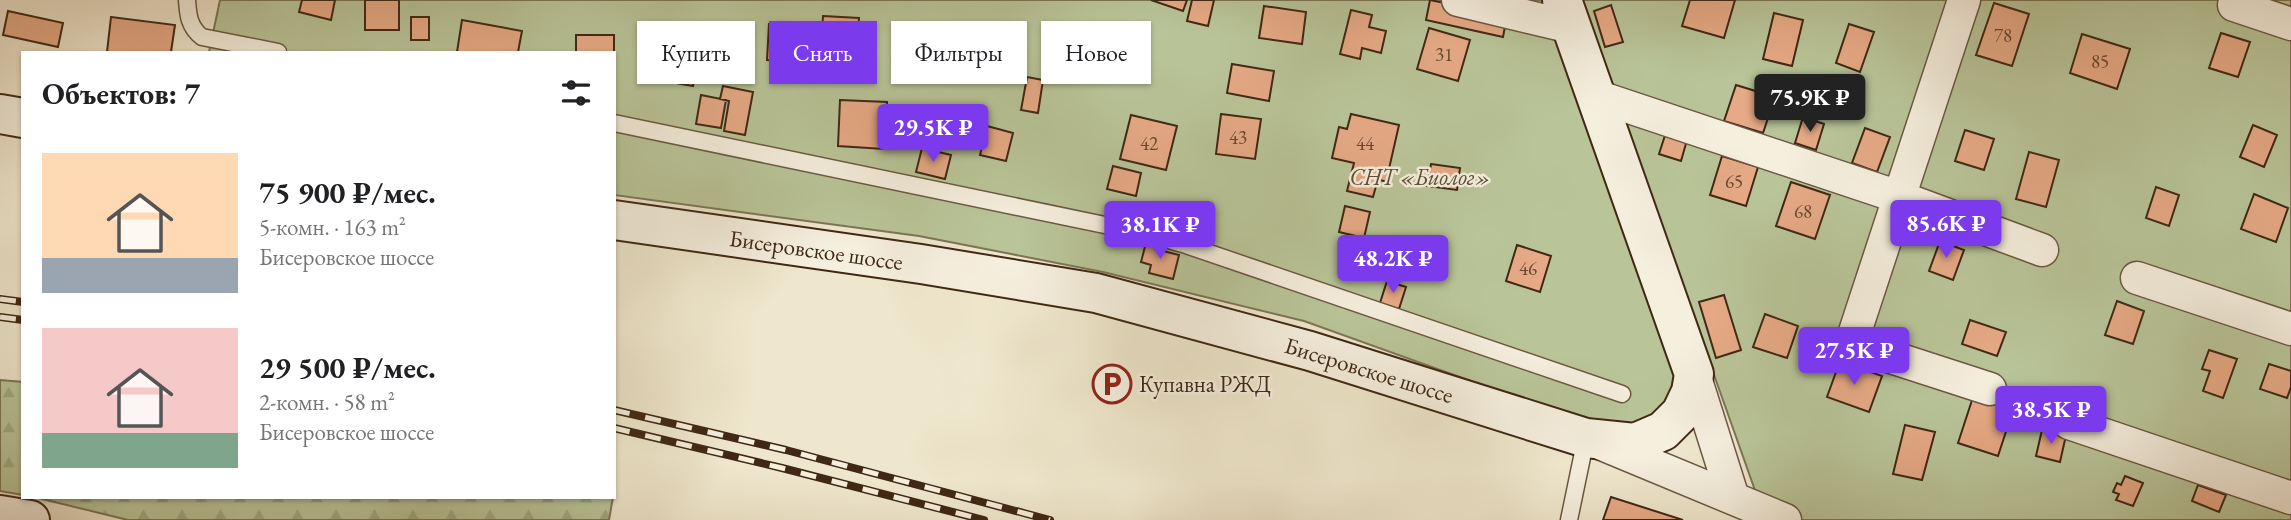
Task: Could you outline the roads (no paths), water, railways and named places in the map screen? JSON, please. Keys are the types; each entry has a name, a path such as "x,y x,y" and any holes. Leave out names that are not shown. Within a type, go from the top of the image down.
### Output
{"main road":[{"path":"1567,14 1694,374"},
{"path":"0,114 21,118"},
{"name":"Бисеровское шоссе","path":"616,220 921,264 1096,293 1310,351 1586,438 1635,443 1663,431 1681,413 1694,374"},
{"path":"0,515 30,520"}],"street":[{"path":"1458,0 1567,14"},
{"path":"1964,0 1851,344 1990,389"},
{"path":"2234,5 2291,24"},
{"path":"1596,96 1899,197 2042,250"},
{"path":"2137,278 2291,329"},
{"path":"1694,374 1733,498"},
{"path":"2069,422 2291,498"},
{"path":"1586,438 1785,520"}],"lane":[{"path":"187,0 194,31 202,37 273,51"},
{"path":"616,123 1148,234 1622,394"},
{"path":"1569,520 1586,438"}],"railway":[{"path":"0,299 21,302"},
{"path":"0,317 21,320"},
{"path":"616,410 786,450 1050,520"},
{"path":"616,428 984,520"}],"place":[{"name":"Купавна РЖД","path":"1112,384"}],"park label":[{"name":"СНТ «Биолог»","path":"1420,177"}]}
